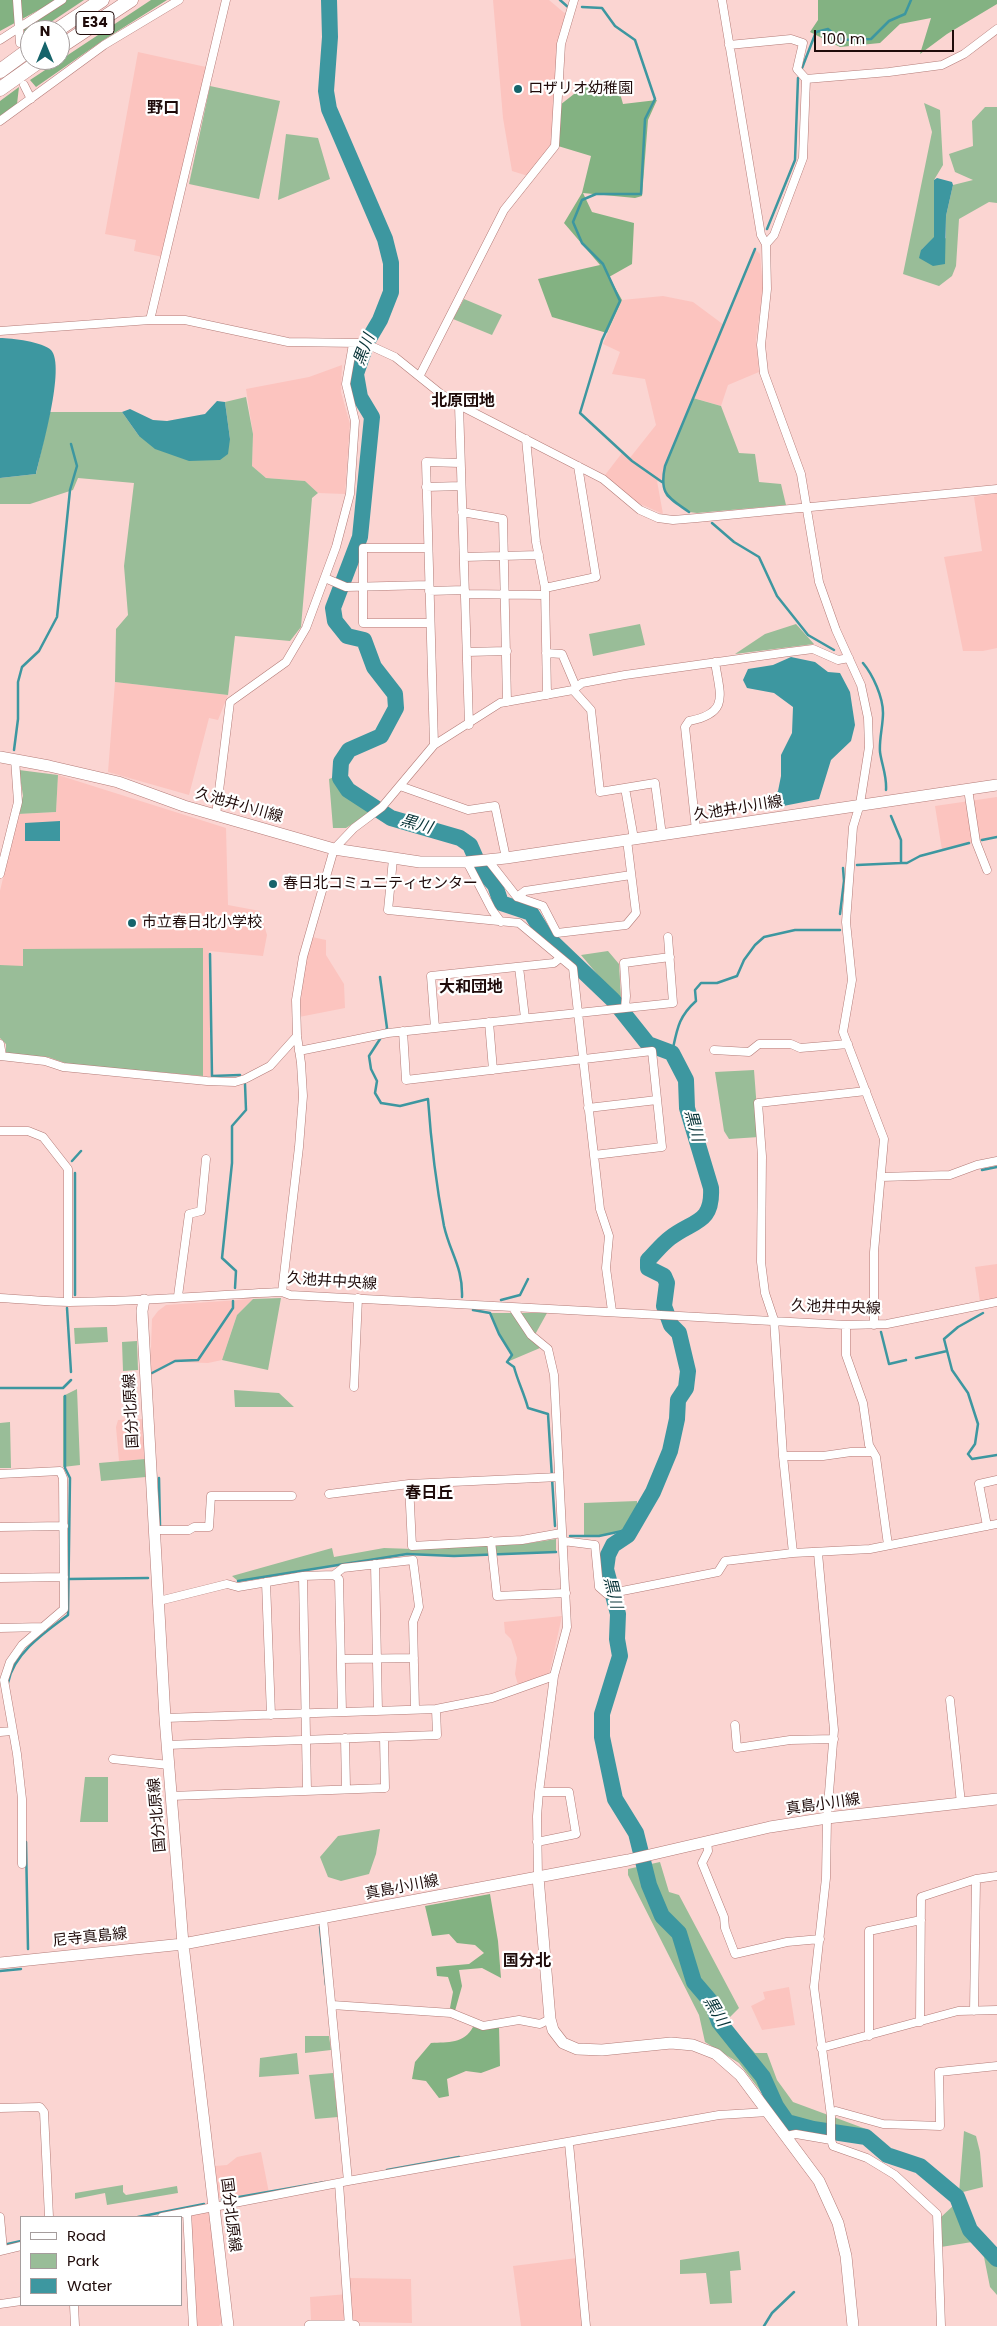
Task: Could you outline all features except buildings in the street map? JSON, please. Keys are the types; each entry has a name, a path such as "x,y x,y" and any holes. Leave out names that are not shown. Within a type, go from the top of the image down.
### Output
{"highway":[{"name":"E34","path":"70,21 102,0"},
{"name":"E34","path":"70,40 131,0"},
{"path":"0,70 20,51"},
{"path":"0,89 27,70"}],"street":[{"path":"17,0 20,32"},
{"path":"0,40 62,0"},
{"path":"0,121 104,45 179,0"},
{"path":"150,320 226,0"},
{"path":"420,375 504,210 555,146 561,44 574,0"},
{"path":"722,0 761,235 766,244 767,289 761,345 764,373 801,474 819,582 830,614 862,685 868,718 869,747 860,804 853,827 846,922 852,980 844,1032 884,1139 874,1252 874,1325"},
{"path":"806,79 889,72 942,65 964,54 997,29"},
{"path":"730,45 791,39 803,43 798,69 806,79 804,158 774,235 766,244"},
{"path":"24,86 31,99"},
{"path":"0,331 150,320 185,320 288,342 356,343 371,346 396,357 441,394 459,405 603,479 640,510 658,518 673,520 997,489"},
{"path":"216,815 230,702 286,662 306,628 336,548 350,494 355,421 346,384 356,343"},
{"path":"459,405 469,725"},
{"path":"526,439 536,542 545,592 547,695"},
{"path":"434,745 426,462 460,463"},
{"path":"325,578 346,588 363,586 429,588 505,594 545,592 596,577 578,466"},
{"path":"426,487 461,486"},
{"path":"462,512 503,520 507,702"},
{"path":"428,548 363,548 363,623 430,623"},
{"path":"464,557 539,555"},
{"path":"282,1292 300,1132 302,1096 296,1000 302,957 334,849 354,828 382,807 434,745 469,725 500,703 574,689 582,683 813,649 838,660 850,658"},
{"path":"467,652 507,651"},
{"path":"546,654 562,654 574,689 591,710 600,792 655,783 662,835"},
{"path":"696,830 685,727 689,721 709,716 718,707 719,694 715,662"},
{"name":"久池井小川線","path":"0,757 118,782 216,815 334,849 393,859 478,861 506,858 997,785"},
{"path":"0,874 18,802 15,759"},
{"path":"400,786 468,810 494,806 506,858"},
{"path":"478,861 517,897 543,906 557,933 626,925 636,913 631,875 626,788"},
{"path":"968,789 976,842 987,870"},
{"path":"393,859 388,910 519,923 573,968 600,1209 609,1236 606,1268 612,1311"},
{"path":"478,861 492,910 502,922"},
{"path":"517,897 525,891 631,875"},
{"path":"299,1051 403,1031 577,1014 612,1010 627,1006 673,1003 668,937"},
{"path":"627,1006 624,963 670,957"},
{"path":"435,1028 431,976 554,963 560,958"},
{"path":"519,967 525,1018"},
{"path":"489,1022 492,1070"},
{"path":"403,1031 406,1080 652,1052 662,1147 594,1155"},
{"path":"0,1044 1,1056 45,1060 63,1067 207,1081 236,1082 270,1066 297,1036"},
{"path":"714,1050 749,1052 759,1044 791,1044 800,1048 848,1044"},
{"path":"793,1553 783,1456 774,1320 765,1293 761,1262 762,1156 758,1103 866,1091"},
{"path":"588,1108 657,1100"},
{"path":"0,1131 28,1131 43,1137 68,1170 68,1302"},
{"path":"178,1296 189,1214 201,1211 206,1159"},
{"path":"881,1177 950,1175 977,1164 997,1161"},
{"name":"久池井中央線","path":"0,1298 68,1302 132,1298 144,1300 178,1296 282,1292 290,1295 512,1308 672,1314 846,1325 874,1325 903,1321 997,1302"},
{"path":"354,1387 358,1298"},
{"name":"国分北原線","path":"144,1300 142,1311 165,1718 182,1944 228,2326"},
{"path":"512,1308 531,1335 548,1349 554,1375 567,1627 554,1676 538,1792 537,1842 538,1877 550,2019 553,2030 563,2043 577,2050 602,2050 671,2043 693,2045 716,2054 740,2075 819,2181 838,2223 846,2256 853,2326"},
{"path":"846,1325 846,1355 862,1403 869,1445 876,1457 888,1545"},
{"path":"783,1456 823,1456 851,1452 873,1452"},
{"path":"0,1474 60,1471 63,1478 64,1609 22,1645 10,1662 2,1680 17,1754 22,1799 22,1864"},
{"path":"329,1494 408,1484 559,1477"},
{"path":"987,1526 979,1484 997,1480"},
{"path":"408,1484 412,1546 562,1537 595,1545 599,1587 606,1594 718,1572 724,1561 888,1545 997,1524"},
{"path":"154,1530 189,1530 194,1527 210,1527 210,1496 292,1496"},
{"path":"0,1527 64,1526"},
{"path":"491,1541 497,1596 566,1593"},
{"path":"818,1553 834,1739 827,1818 826,1878 814,1987 831,2114 830,2140 833,2146 867,2158 895,2175 937,2214 941,2326"},
{"path":"159,1601 227,1584 238,1587 303,1576 334,1574 343,1568 413,1560 419,1607 413,1622 415,1709"},
{"path":"374,1564 378,1711"},
{"path":"334,1574 339,1579 342,1712"},
{"path":"0,1578 64,1576"},
{"path":"303,1576 308,1791"},
{"path":"266,1582 271,1715"},
{"path":"0,1628 43,1627"},
{"path":"341,1659 414,1658"},
{"path":"165,1718 436,1709 492,1698 554,1676"},
{"path":"950,1700 960,1803"},
{"path":"167,1744 437,1735 436,1709"},
{"path":"735,1725 738,1748 790,1740 834,1739"},
{"path":"0,1732 12,1731"},
{"path":"171,1796 385,1788 384,1737"},
{"path":"345,1738 346,1790"},
{"path":"113,1759 169,1765"},
{"path":"537,1842 576,1834 569,1792 538,1792"},
{"name":"真島小川線","path":"182,1944 628,1860 762,1829 827,1818 997,1799"},
{"path":"707,1841 708,1851 702,1863 724,1917 725,1928 735,1954 787,1942 820,1939"},
{"path":"920,2022 921,1897 976,1880 997,1876"},
{"path":"974,2011 976,1880"},
{"path":"323,1918 348,2178"},
{"path":"868,2036 868,1931 921,1920"},
{"name":"尼寺真島線","path":"0,1963 182,1944"},
{"path":"332,2005 451,2014 483,2026 519,2020 540,2024 550,2019"},
{"path":"822,2048 958,2012 997,2010"},
{"path":"831,2114 836,2111 883,2124 940,2126 939,2072 997,2066"},
{"path":"0,2108 40,2107 44,2112 49,2216"},
{"path":"167,2216 339,2183 348,2178 569,2143 719,2115 768,2112"},
{"path":"786,2136 796,2134 830,2140"},
{"path":"569,2143 586,2326"},
{"path":"339,2183 349,2326"},
{"path":"187,2212 192,2326"},
{"path":"0,2217 1,2250 20,2246"},
{"path":"0,2304 20,2300"},
{"path":"74,2306 75,2326"},
{"path":"310,2326 354,2326"}],"shaded area":[{"path":"493,0 549,0 568,16 553,145 528,176 512,171 503,118"},
{"path":"138,52 206,67 163,257 134,251 136,240 105,234"},
{"path":"755,249 760,254 763,288 756,340 759,372 728,385 721,406 694,398 665,466 662,482 657,481 663,514 631,500 605,475 622,453 629,459 656,425 645,379 612,374 620,352 603,344 622,300 663,296 693,302 724,325"},
{"path":"342,365 341,392 350,424 345,494 318,493 305,481 266,478 252,466 253,434 246,389 309,377"},
{"path":"997,493 997,648 983,651 963,651 944,557 982,551 974,497"},
{"path":"115,682 228,695 218,720 209,718 189,795 108,772"},
{"name":"市立春日北小学校","path":"58,775 226,828 228,905 260,911 267,935 263,956 209,951 211,1077 68,1064 48,1057 6,1054 6,1044 0,1038 0,891 18,814 56,812"},
{"path":"997,797 997,837 942,850 935,806"},
{"path":"312,937 326,940 326,955 344,984 345,1008 299,1017 304,969"},
{"path":"997,1264 997,1298 980,1302 975,1267"},
{"path":"253,1299 237,1315 222,1360 208,1363 176,1362 150,1376 152,1319 166,1305"},
{"path":"142,1419 145,1459 119,1461 116,1427 118,1420"},
{"path":"562,1616 549,1675 518,1685 515,1674 517,1658 511,1639 505,1633 504,1622"},
{"path":"789,1987 795,2025 762,2030 751,2006 765,1999 763,1992"},
{"path":"261,2152 269,2193 231,2200 219,2198 215,2166 227,2165 237,2157"},
{"path":"207,2212 210,2214 222,2322 219,2326 195,2326 190,2214"},
{"path":"577,2258 584,2326 521,2326 513,2266"},
{"path":"349,2278 411,2279 412,2323 311,2321 310,2297 349,2294"}],"green space":[{"path":"0,0 57,0 20,20 0,31"},
{"path":"67,0 84,0 54,20 36,20"},
{"path":"151,0 167,0 70,63 70,54"},
{"path":"818,0 997,0 997,4 947,34 920,54 931,18 900,24 880,43 840,47 810,32 818,20"},
{"path":"45,70 60,70 36,87 30,80"},
{"path":"616,79 623,104 657,100 648,120 642,196 635,198 583,193 592,212 634,223 632,264 609,277 622,300 607,333 552,317 538,279 600,265 564,223 582,193 591,156 558,146 560,105 588,83"},
{"path":"210,86 280,101 259,199 189,184"},
{"path":"19,87 17,104 0,116 0,101"},
{"path":"924,103 940,110 943,165 934,180 934,238 921,250 946,238 946,216 953,185 973,180 955,172 949,154 973,146 972,121 985,107 997,107 997,203 989,202 959,219 956,266 952,276 939,286 903,274 932,132"},
{"path":"286,134 318,138 330,179 278,200"},
{"path":"464,299 502,315 492,335 453,319"},
{"path":"246,397 253,434 252,466 266,478 305,481 318,493 312,498 301,627 290,641 235,636 228,695 115,682 116,629 128,615 124,566 134,483 78,478 73,490 30,504 0,504 0,478 36,474 50,412 122,412 139,436 230,439 225,402"},
{"path":"693,398 721,406 739,453 755,454 759,482 781,484 786,505 697,513 689,512 666,496 662,482 665,466"},
{"path":"640,624 645,645 593,656 589,634"},
{"path":"796,624 814,644 735,654 765,634"},
{"path":"19,770 58,775 56,812 18,814 23,796"},
{"path":"337,776 343,794 370,813 346,828 333,828 329,779"},
{"path":"203,948 203,1076 68,1064 48,1057 6,1054 6,1044 0,1038 0,965 23,966 23,949"},
{"path":"608,951 619,964 621,997 614,994 581,955"},
{"path":"754,1070 759,1137 729,1139 724,1131 715,1072"},
{"path":"281,1298 268,1370 222,1360 237,1315 253,1299"},
{"path":"490,1313 547,1313 532,1340 540,1348 507,1362 512,1355 499,1334"},
{"path":"107,1327 108,1342 75,1344 74,1328"},
{"path":"137,1341 138,1370 123,1371 122,1342"},
{"path":"77,1389 80,1465 63,1467 63,1396"},
{"path":"234,1390 279,1393 294,1407 235,1407"},
{"path":"10,1422 11,1468 0,1468 0,1423"},
{"path":"145,1459 146,1477 101,1481 99,1463"},
{"path":"637,1501 637,1512 622,1531 599,1536 584,1536 584,1503"},
{"path":"556,1539 556,1552 454,1556 407,1554 238,1581 232,1576 332,1548 334,1557 384,1548 413,1549 524,1544"},
{"path":"85,1777 108,1777 108,1822 80,1822"},
{"path":"380,1829 376,1854 369,1874 341,1881 328,1877 320,1857 338,1836"},
{"path":"660,1862 669,1892 679,1895 739,2008 726,2021 755,2053 767,2053 777,2080 793,2102 866,2129 869,2135 863,2138 816,2134 785,2123 739,2063 705,2042 699,2015 628,1875 628,1869"},
{"path":"490,1894 498,1941 501,1978 482,1968 459,1970 462,1986 455,2011 450,2008 453,1992 448,1977 437,1976 436,1967 469,1964 484,1953 475,1945 457,1943 449,1934 432,1936 425,1906"},
{"path":"499,2026 500,2066 481,2073 466,2071 447,2079 449,2096 439,2098 426,2081 412,2079 415,2062 431,2043 455,2041 465,2037 473,2027 485,2029"},
{"path":"305,2036 329,2036 331,2050 305,2053"},
{"path":"297,2053 299,2074 259,2077 260,2058"},
{"path":"333,2073 338,2117 315,2119 309,2075"},
{"path":"964,2131 976,2136 980,2152 983,2187 959,2193"},
{"path":"123,2185 123,2192 126,2195 177,2186 178,2193 107,2205 105,2193 75,2199 75,2193"},
{"path":"955,2204 965,2230 997,2263 997,2295 990,2287 984,2257 972,2242 941,2247 939,2219"},
{"path":"739,2251 741,2270 730,2271 732,2303 710,2304 706,2273 680,2274 680,2260"}],"water":[{"path":"937,178 952,182 953,185 946,216 945,264 933,266 919,258 921,250 934,237 934,180"},
{"path":"0,338 35,343 47,347 51,350 55,359 56,373 51,410 36,474 0,478"},
{"path":"217,401 225,402 230,439 228,454 220,460 189,461 155,449 139,436 122,412 130,409 153,420 167,421 205,414"},
{"path":"791,657 815,662 828,672 840,673 850,692 855,725 851,741 831,760 819,799 768,809 766,803 778,791 781,776 781,755 792,733 793,707 774,693 747,688 743,680 748,669 773,665"},
{"path":"60,821 60,841 25,841 25,823"}],"waterway":[{"name":"黒川","path":"329,0 330,37 326,91 329,109 385,239 391,263 391,292 380,320 367,342 356,374 360,397 372,417 360,537 333,608 335,621 347,636 364,640 374,667 395,694 396,708 381,736 349,750 341,762 340,778 348,790 391,818 460,838 470,845 481,870 495,885 501,903 531,913 544,934 613,1000 648,1044 672,1053 686,1080 687,1108 711,1188 711,1200 705,1215 670,1238 648,1260 648,1268 664,1276 667,1283 664,1306 671,1325 679,1333 688,1371 686,1388 678,1400 677,1419 670,1451 653,1492 628,1535 613,1545 608,1555 606,1569 618,1614 617,1639 620,1656 602,1714 602,1737 615,1799 636,1833 649,1885 662,1916 679,1933 694,1982 712,2003 719,2022 763,2077 776,2106 787,2122 813,2129 866,2137 887,2155 920,2166 957,2197 970,2230 997,2259"},
{"path":"560,0 568,7"},
{"path":"802,68 816,32 828,29 841,40 871,39 889,21 905,14 911,0"},
{"path":"582,7 602,8 615,26 635,40 655,99 645,119 641,194 596,194 582,200 573,222 582,243 603,264 620,301 602,340 580,413 632,461 662,482"},
{"path":"767,229 795,160 798,78"},
{"path":"689,512 676,503 664,489 663,476 665,466 755,249"},
{"path":"14,750 18,719 18,682 22,667 39,651 57,617 70,490 77,466 71,444"},
{"path":"712,523 734,542 759,557 777,596 808,635 834,650"},
{"path":"863,663 877,686 883,707 880,752 886,790"},
{"path":"857,865 901,863 901,840 891,816"},
{"path":"982,840 997,837"},
{"path":"901,863 907,863 920,856 969,843"},
{"path":"840,914 844,881 843,868"},
{"path":"672,1053 679,1024 685,1013 696,1001 695,990 701,983 717,983 737,976 744,960 755,945 764,937 795,930 840,930"},
{"path":"210,954 212,1076 240,1075"},
{"path":"380,977 387,1028 385,1032"},
{"path":"382,1036 369,1056 371,1069 377,1081 375,1093 381,1103 400,1106 428,1099 441,1210 444,1226 456,1260 462,1286 462,1297"},
{"path":"235,1288 236,1271 222,1258 232,1163 232,1126 246,1110 245,1084"},
{"path":"72,1161 81,1151"},
{"path":"982,1170 997,1167"},
{"path":"75,1173 75,1295"},
{"path":"501,1300 520,1295 528,1279"},
{"path":"152,1373 175,1361 198,1360 233,1308 233,1301"},
{"path":"67,1308 71,1372"},
{"path":"473,1310 490,1313 499,1334 512,1355 507,1362 514,1367 528,1408 548,1414 555,1526"},
{"path":"983,1313 958,1327 944,1339 952,1370 968,1393 978,1424 975,1444 968,1454 972,1459 997,1455"},
{"path":"881,1332 889,1364 906,1360"},
{"path":"916,1358 947,1351"},
{"path":"0,1388 63,1388 71,1380"},
{"path":"8,1683 11,1672 23,1653 40,1636 68,1615 70,1478 65,1468 65,1396"},
{"path":"159,1478 160,1526"},
{"path":"570,1536 599,1536 622,1531 628,1535"},
{"path":"238,1581 407,1554 454,1556 556,1552"},
{"path":"69,1579 148,1578"},
{"path":"26,1842 28,1949"},
{"path":"320,1927 326,1985"},
{"path":"0,1971 21,1969"},
{"path":"387,2170 459,2157"},
{"path":"222,2200 325,2182"},
{"path":"143,2216 204,2204"},
{"path":"3,2245 20,2241"},
{"path":"764,2326 772,2313 794,2292"}],"place":[{"name":"ロザリオ幼稚園","path":"518,89"},
{"name":"春日北コミュニティセンター","path":"273,884"},
{"name":"市立春日北小学校","path":"132,923"}],"district":[{"name":"野口","path":"163,109"},
{"name":"北原団地","path":"463,402"},
{"name":"大和団地","path":"471,988"},
{"name":"春日丘","path":"429,1494"},
{"name":"国分北","path":"527,1962"}]}
